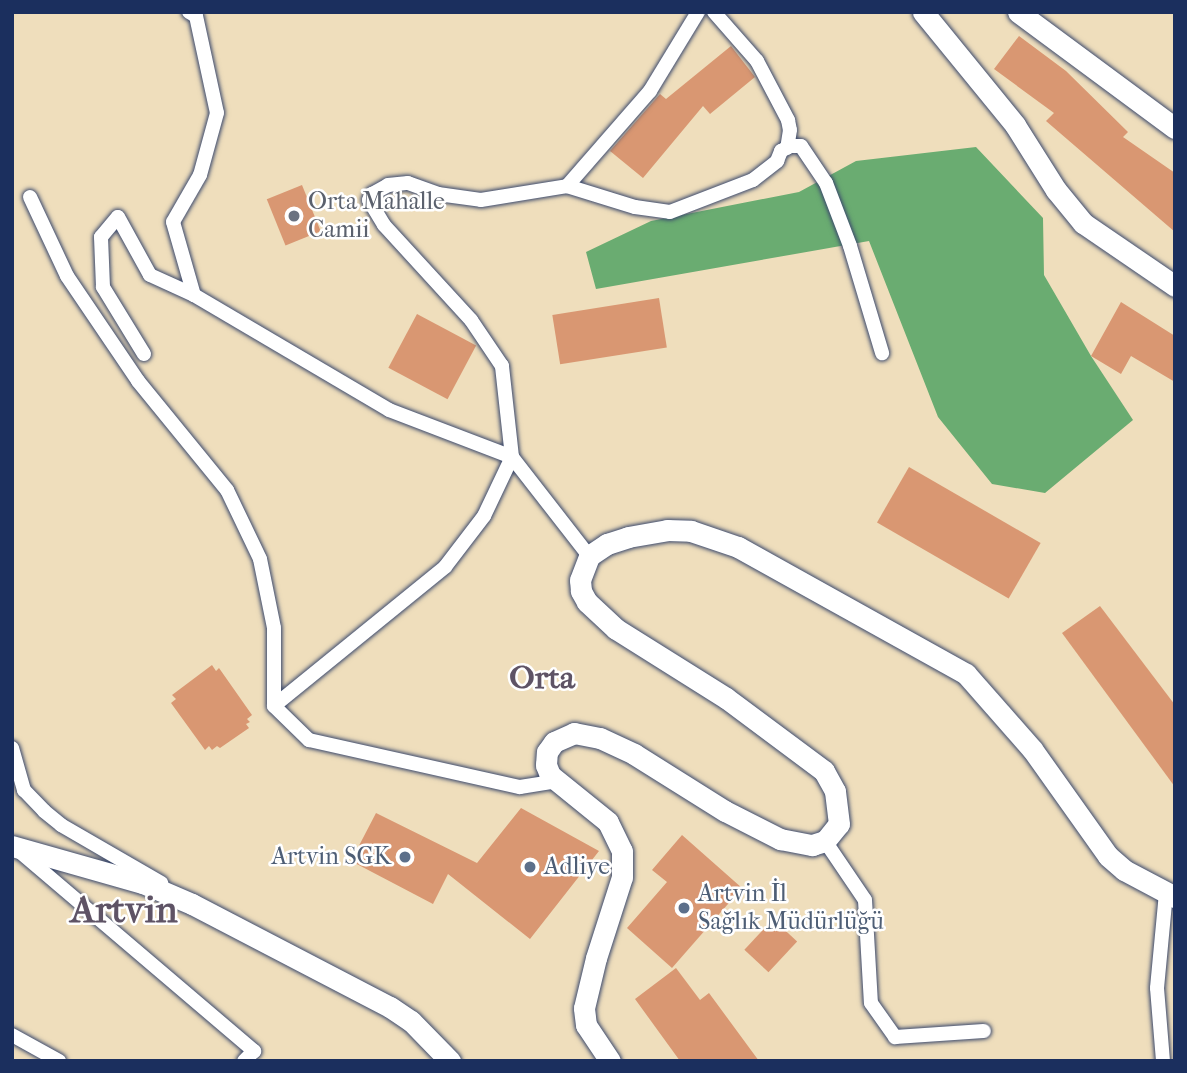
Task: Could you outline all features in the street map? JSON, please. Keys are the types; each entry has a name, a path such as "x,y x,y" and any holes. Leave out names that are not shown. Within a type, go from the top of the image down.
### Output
{"main road":[{"path":"923,12 1015,125 1056,190 1083,223 1175,286"},
{"path":"1018,12 1175,128"},
{"path":"610,1061 586,1025 584,1008 596,958 622,877 622,851 608,822 556,781 546,765 547,752 554,742 574,733 587,734 634,754 761,831 797,844 812,845 825,841 839,824 840,809 824,771 726,698 604,621 581,591 582,569 589,556 607,544 628,537 667,530 691,531 759,557 966,674 1032,749 1108,856 1124,870 1170,895"},
{"path":"12,846 143,883 191,904 390,1007 411,1021 450,1061"}],"street":[{"path":"189,12 196,16 217,113 200,175 173,222 194,295"},
{"path":"567,186 650,91 698,12"},
{"path":"714,12 757,61 788,120 790,130 787,148"},
{"path":"274,706 445,567 484,516 512,457 502,366 471,320 391,233 369,200 372,194 388,185 408,183 438,194 481,200 567,186 635,208 670,212 753,180 777,161 781,151 801,146 826,183 850,246 882,353"},
{"path":"30,197 67,276 138,381 228,490 260,559 272,616 274,706 309,740 520,787 556,781"},
{"path":"144,354 103,288 101,237 118,217 150,275 194,295 389,410 512,457 589,556"},
{"path":"12,748 24,790 44,811 61,825 143,871 191,904"},
{"path":"825,841 865,900 871,1003 895,1037 984,1031"},
{"path":"12,846 254,1051 244,1061"},
{"path":"1163,1061 1157,988 1170,895"},
{"path":"12,1035 59,1061"}],"green space":[{"path":"976,147 1043,218 1044,275 1091,356 1133,420 1045,493 992,484 938,417 869,241 596,289 586,252 651,221 799,192 856,161"}],"building":[{"path":"1019,36 1066,71 1128,132 1123,137 1175,173 1175,232 1046,121 1054,113 994,69"},
{"path":"731,46 755,77 710,114 703,106 643,178 610,151 660,94 666,99"},
{"name":"Orta Mahalle Camii","path":"302,185 321,231 285,246 267,199"},
{"path":"659,298 667,347 560,364 552,315"},
{"path":"1121,302 1175,336 1175,382 1131,356 1121,374 1091,356"},
{"path":"417,314 476,345 448,399 388,368"},
{"path":"909,467 1041,543 1009,598 877,522"},
{"path":"1100,606 1175,705 1175,787 1062,633"},
{"path":"212,665 216,671 219,668 252,715 247,719 250,722 246,724 249,728 220,748 217,746 212,750 209,746 205,750 171,703 176,699 172,695"},
{"name":"Adliye","path":"521,808 599,851 530,939 448,874 433,904 351,861 376,813 477,863"},
{"name":"Artvin İl Sağlık Müdürlüğü","path":"682,835 742,888 672,968 627,928 667,882 652,870"},
{"path":"773,919 797,942 768,972 744,950"},
{"path":"676,968 700,1000 709,993 759,1061 680,1061 635,999"}],"place":[{"name":"Orta Mahalle Camii","path":"294,216"},
{"name":"Artvin SGK","path":"405,857"},
{"name":"Adliye","path":"530,867"},
{"name":"Artvin İl Sağlık Müdürlüğü","path":"684,908"}],"district":[{"name":"Orta","path":"542,678"},
{"name":"Artvin","path":"124,910"}]}
